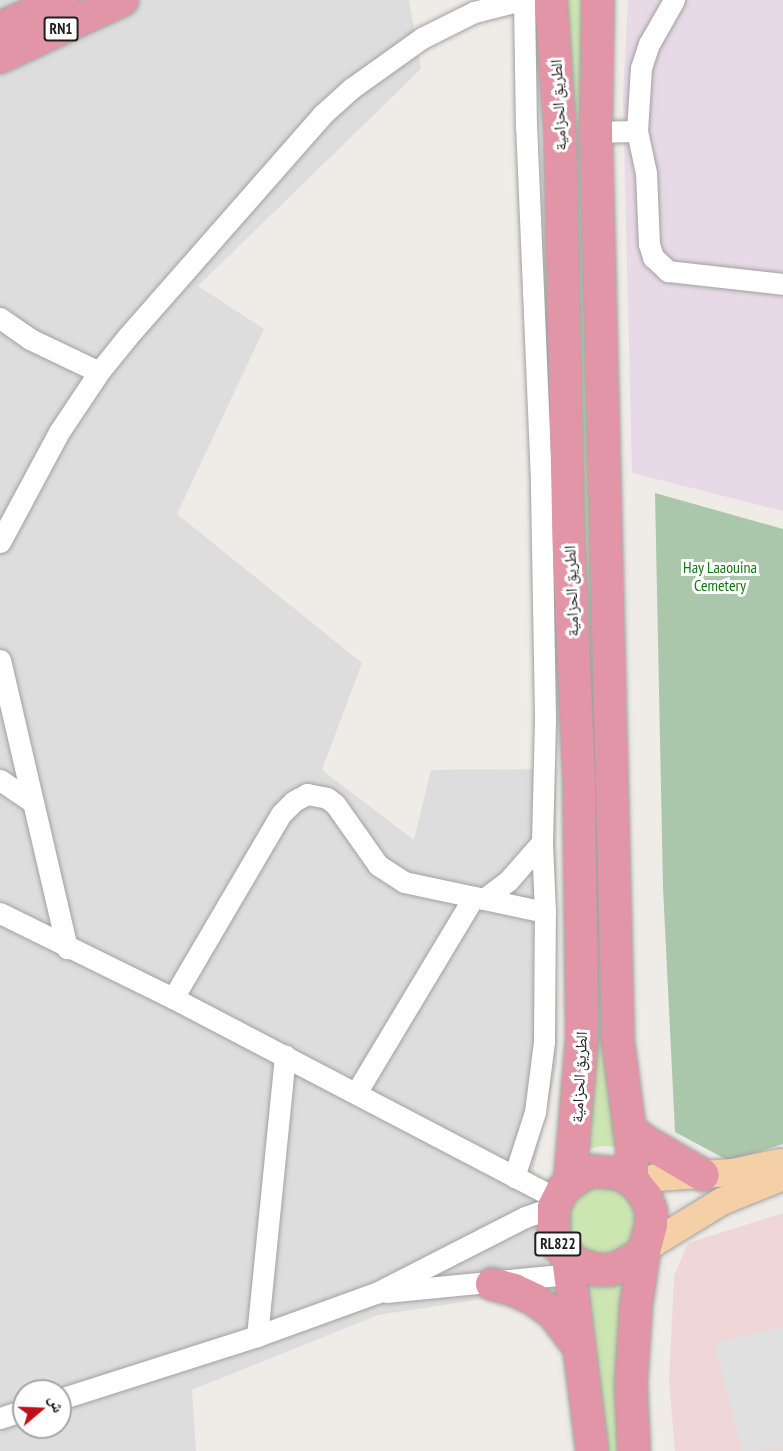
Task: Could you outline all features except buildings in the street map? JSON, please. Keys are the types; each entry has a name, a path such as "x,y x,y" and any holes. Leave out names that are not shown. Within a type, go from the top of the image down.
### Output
{"highway":[{"name":"RN1","path":"0,28 62,0"},
{"name":"RN1","path":"0,57 122,0"},
{"name":"الطريق الحزامية","path":"551,0 560,132 569,550 579,782 582,1038 554,1234 578,1268 580,1349 592,1451"},
{"path":"598,0 596,132 618,1041 634,1182 646,1197 651,1210 651,1225 636,1306 631,1384 634,1451"},
{"path":"629,1128 643,1140 703,1175"},
{"name":"RL822","path":"560,1196 594,1171 608,1171 634,1182"},
{"name":"RL822","path":"578,1268 622,1266 645,1249"},
{"path":"492,1284 535,1299 553,1313 568,1330 580,1349"}],"main road":[{"path":"634,1182 656,1177 703,1175 762,1167 783,1160"},
{"path":"645,1249 721,1202 783,1176"}],"street":[{"path":"0,542 59,432 99,372 201,251 330,108 388,62 449,23 474,12 523,0 541,504 545,717 542,842 545,912 542,1073 535,1112 514,1177"},
{"path":"674,0 649,44 641,68 637,131 645,163 649,244 653,257 668,271 676,274 783,284"},
{"path":"596,132 637,131"},
{"path":"0,318 30,339 99,372"},
{"path":"0,660 67,948"},
{"path":"0,780 31,801"},
{"path":"173,998 281,814 294,801 307,794 327,798 335,804 378,865 404,882 545,912"},
{"path":"356,1093 479,898 508,881 542,842"},
{"path":"0,913 285,1055 514,1177 560,1196"},
{"path":"257,1336 285,1055"},
{"name":"RL822","path":"72,1395 257,1336 376,1293 525,1217 560,1196"},
{"name":"RL822","path":"376,1293 492,1284 578,1268"}],"shaded area":[{"path":"0,0 409,0 421,69 198,286 264,329 177,514 362,663 322,770 414,840 431,770 556,769 557,1063 534,1168 549,1289 378,1315 192,1390 196,1451 0,1451"},
{"path":"628,0 783,0 783,511 632,473 623,96"},
{"path":"783,1213 783,1451 675,1451 669,1382 674,1276 688,1243"},
{"path":"783,1327 783,1449 742,1451 714,1343"}],"green space":[{"path":"558,0 591,0 624,1147 602,1146 581,1150"},
{"name":"Hay Laaouina Cemetery","path":"655,493 783,529 783,1144 729,1161 675,1132 663,887"},
{"path":"592,1182 635,1194 640,1239 616,1259 586,1257 566,1233 569,1202"},
{"path":"630,1281 624,1451 597,1451 575,1286 610,1287"}]}
